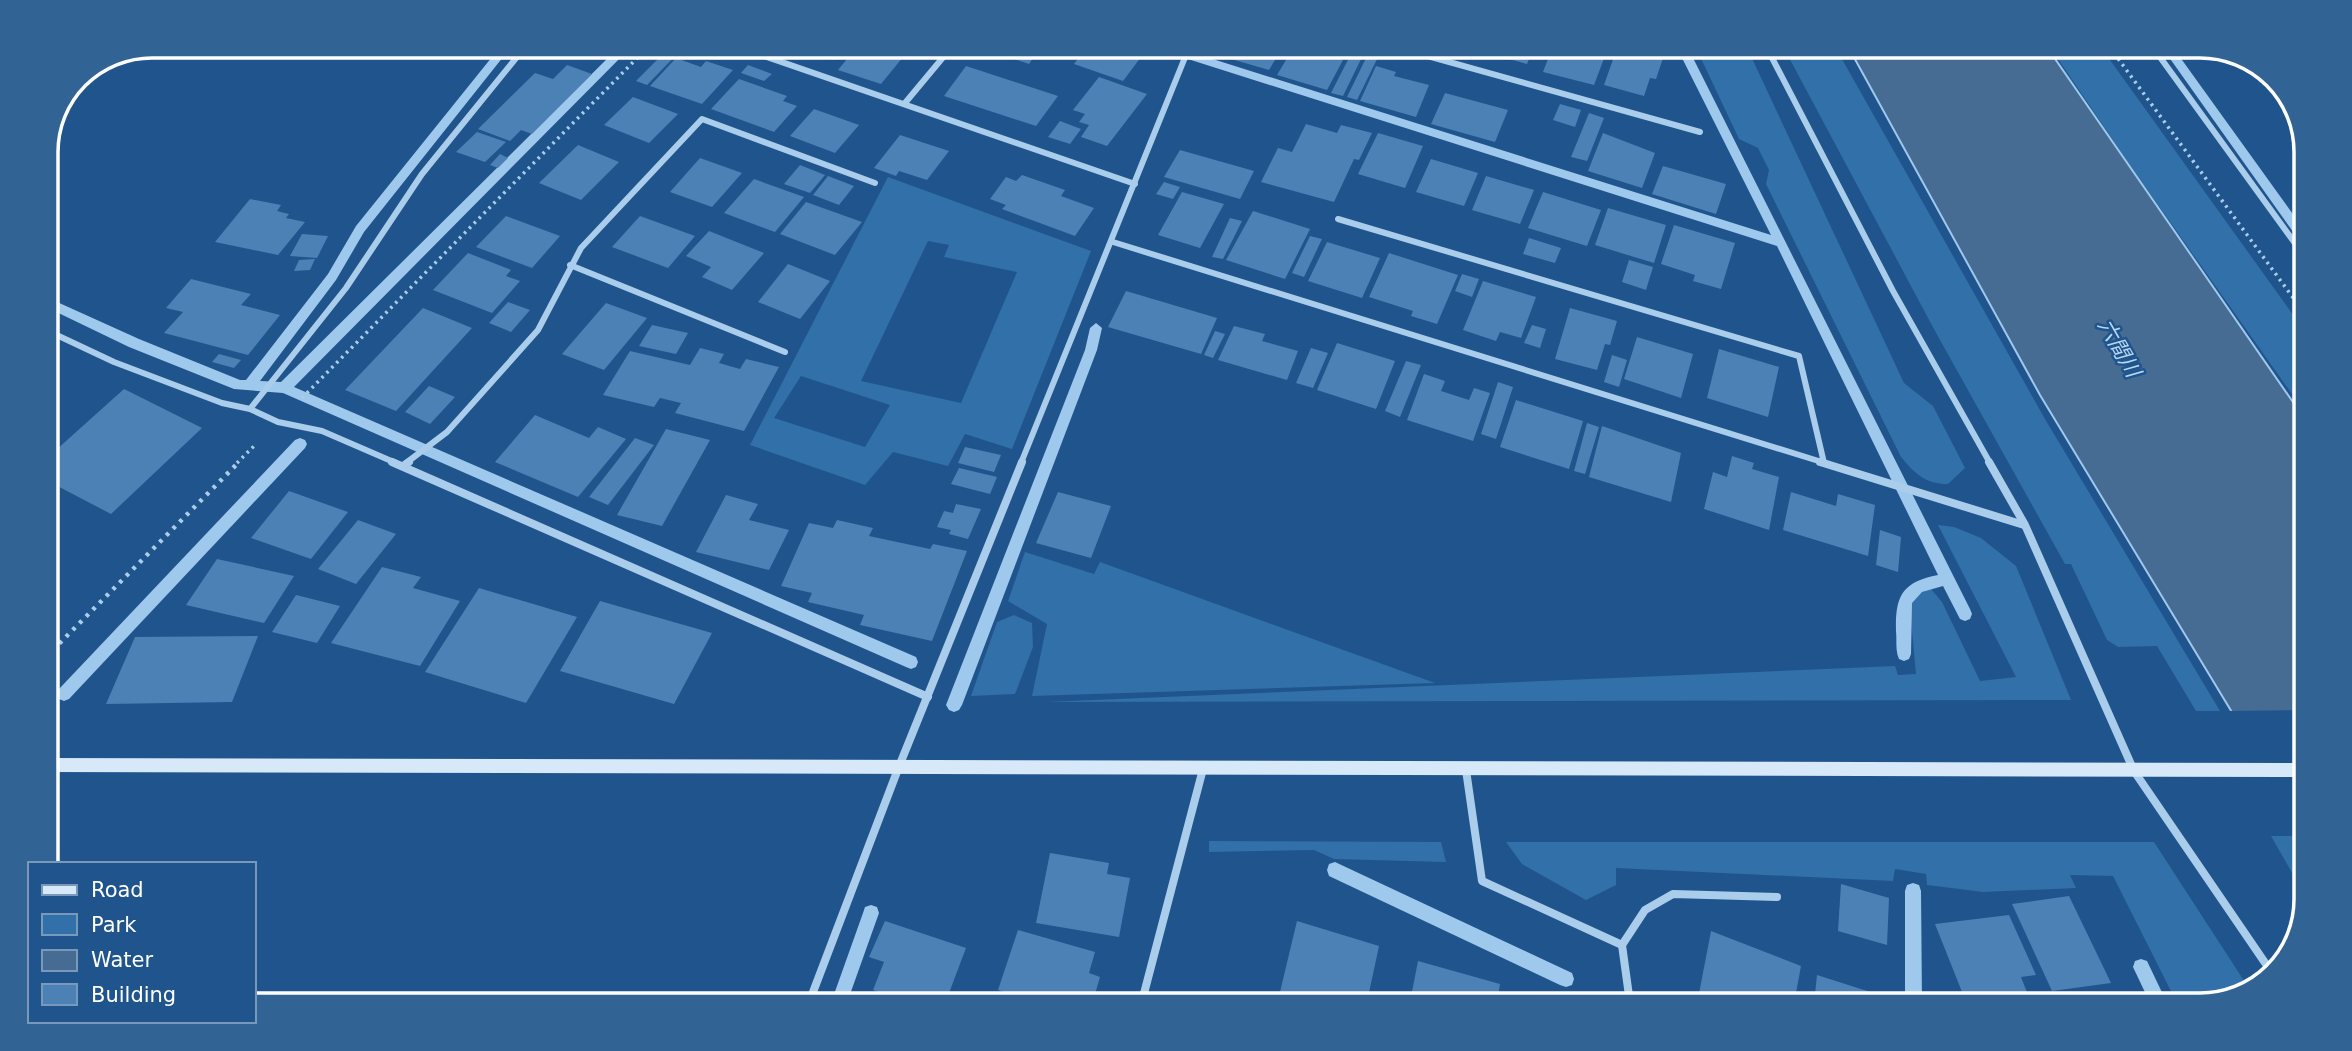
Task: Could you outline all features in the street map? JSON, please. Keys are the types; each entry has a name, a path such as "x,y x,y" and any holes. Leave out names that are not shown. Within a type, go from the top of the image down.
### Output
{"street":[{"path":"250,410 346,288 422,174 516,58"},
{"path":"771,58 1135,184"},
{"path":"905,103 942,58"},
{"path":"813,993 898,769 1185,58"},
{"path":"1435,58 1700,132"},
{"path":"1772,58 1893,291 2025,525 2134,771 2267,965"},
{"path":"2161,58 2294,242"},
{"path":"403,466 447,432 538,330 581,248 702,119 875,183"},
{"path":"1339,219 1799,355 1824,463"},
{"path":"1112,242 2025,525"},
{"path":"570,265 785,352"},
{"path":"58,336 114,362 222,403 250,410 278,422 323,431 928,697"},
{"path":"58,765 898,769 2294,770"},
{"path":"1145,993 1203,769"},
{"path":"1466,770 1482,881 1622,946"},
{"path":"1629,993 1622,946 1645,910 1673,894 1777,897"}],"path":[{"path":"306,393 637,58"},
{"path":"2117,58 2294,299"},
{"path":"58,645 278,422"}],"green space":[{"path":"1701,58 1752,58 1904,383 1933,406 1965,468 1948,484 1922,477 1901,457 1766,184 1769,170 1758,148 1739,139"},
{"path":"1789,58 1841,58 2045,419 2220,711 2196,711 2157,646 2118,647 2107,640 2071,564 2065,564 1935,331"},
{"path":"2057,58 2109,58 2294,316 2294,397"},
{"path":"888,177 1091,251 1012,449 965,434 948,466 893,452 865,485 750,445","holes":["928,241 949,245 944,257 1017,272 961,403 861,381","801,376 890,405 865,447 774,418"]},
{"path":"1938,525 1954,527 1981,538 2016,566 2071,700 1046,702 1895,666 1898,675 1916,674 1910,609 1914,595 1931,589 1942,602 1980,681 2016,677"},
{"path":"1025,552 1094,574 1100,562 1435,683 1032,696 1047,624 1008,601"},
{"path":"1014,615 1032,623 1033,647 1015,694 971,696 997,622"},
{"path":"2271,836 2294,836 2294,876"},
{"path":"1209,841 1441,842 1446,862 1334,859 1314,850 1209,852"},
{"path":"1506,842 2154,842 2245,982 2213,992 2172,993 2113,876 2070,875 2076,888 1983,892 1927,885 1926,874 1895,869 1893,881 1616,868 1616,885 1586,900 1522,864"}],"water":[{"name":"六間川","path":"1854,58 2054,58 2294,404 2294,815 2040,395"}],"pier":[{"path":"2294,710 2294,818 2226,711"}],"building":[{"path":"659,58 673,58 647,85 636,81"},
{"path":"676,58 701,67 706,61 733,70 702,104 650,86"},
{"path":"848,58 902,58 881,84 838,70"},
{"path":"1012,58 1033,58 1029,64"},
{"path":"1078,58 1140,58 1123,81 1074,64"},
{"path":"1228,58 1276,58 1269,70"},
{"path":"1287,58 1343,60 1327,90 1277,75"},
{"path":"1349,58 1362,58 1343,96 1331,93"},
{"path":"1366,58 1378,58 1357,100 1347,97"},
{"path":"1506,58 1529,58 1527,64"},
{"path":"1548,58 1604,58 1594,85 1543,72"},
{"path":"1614,58 1663,58 1656,79 1650,78 1644,96 1604,85"},
{"path":"567,65 592,74 532,134 521,130 510,141 478,129 535,73 553,79"},
{"path":"748,65 772,74 764,81 741,73"},
{"path":"966,66 1058,96 1036,126 944,96"},
{"path":"1376,66 1396,72 1394,76 1429,85 1416,117 1360,101"},
{"path":"1099,77 1147,94 1107,146 1081,137 1089,125 1079,122 1085,114 1073,110"},
{"path":"739,79 787,96 783,101 797,106 774,132 711,109"},
{"path":"1445,93 1508,110 1495,142 1431,124"},
{"path":"633,97 678,114 649,143 604,125"},
{"path":"1560,104 1581,110 1575,127 1553,120"},
{"path":"814,109 859,125 835,153 790,136"},
{"path":"1589,113 1604,118 1587,161 1571,157"},
{"path":"1060,121 1081,129 1070,144 1048,137"},
{"path":"1306,124 1337,133 1341,125 1372,133 1359,160 1354,159 1334,202 1261,182 1278,148 1292,152"},
{"path":"477,132 506,142 485,162 456,152"},
{"path":"1378,133 1423,146 1405,188 1358,174"},
{"path":"1603,133 1655,153 1642,188 1588,171"},
{"path":"900,135 949,151 927,180 899,171 896,176 874,168"},
{"path":"578,145 619,162 581,200 539,183"},
{"path":"1180,150 1254,171 1240,199 1164,177"},
{"path":"500,154 508,158 498,168 490,165"},
{"path":"700,158 742,173 712,207 670,192"},
{"path":"1431,159 1478,173 1464,206 1416,192"},
{"path":"800,165 825,175 810,193 784,184"},
{"path":"1663,166 1726,184 1716,214 1652,194"},
{"path":"1022,175 1065,190 1061,196 1094,208 1075,236 1002,209 1006,205 990,199 1006,177 1016,181"},
{"path":"828,176 854,186 839,205 813,195"},
{"path":"1486,176 1534,190 1520,224 1472,210"},
{"path":"754,179 804,197 775,232 724,213"},
{"path":"1164,182 1180,187 1173,199 1156,194"},
{"path":"1182,192 1224,204 1200,248 1158,235"},
{"path":"1543,192 1601,210 1587,246 1528,228"},
{"path":"250,199 281,205 277,211 289,214 286,218 305,222 278,255 215,242"},
{"path":"806,202 862,222 835,255 780,234"},
{"path":"1608,208 1666,225 1654,263 1595,245"},
{"path":"1253,211 1310,229 1285,279 1226,260"},
{"path":"506,216 560,236 532,268 476,247"},
{"path":"640,216 695,236 668,268 612,247"},
{"path":"1230,218 1242,221 1223,259 1212,257"},
{"path":"1674,225 1735,243 1721,289 1693,281 1695,275 1661,264"},
{"path":"709,231 764,253 732,290 702,277 711,267 686,256"},
{"path":"302,234 328,236 317,258 290,256"},
{"path":"1310,236 1322,239 1304,277 1292,273"},
{"path":"1529,238 1561,248 1555,263 1523,254"},
{"path":"1327,242 1380,258 1362,298 1308,281"},
{"path":"468,253 511,270 506,276 520,281 492,313 433,290"},
{"path":"1389,253 1458,275 1437,324 1411,316 1413,311 1369,297"},
{"path":"315,259 310,270 294,271 299,260"},
{"path":"1629,260 1653,267 1646,290 1622,282"},
{"path":"788,264 830,281 800,319 758,302"},
{"path":"1462,274 1479,279 1472,297 1455,291"},
{"path":"191,279 251,294 241,305 280,315 248,355 164,333 183,312 166,308"},
{"path":"1483,281 1536,297 1521,338 1500,332 1496,341 1463,330"},
{"path":"1126,291 1217,318 1201,354 1108,327"},
{"path":"508,302 530,310 511,332 489,323"},
{"path":"606,303 647,318 604,370 562,354"},
{"path":"423,308 472,328 396,411 345,390"},
{"path":"1570,308 1617,321 1610,345 1605,344 1597,370 1555,359"},
{"path":"652,325 688,333 676,354 639,346"},
{"path":"1532,325 1546,329 1540,348 1524,343"},
{"path":"1234,326 1265,334 1262,341 1298,351 1287,380 1218,360"},
{"path":"1215,331 1225,334 1213,358 1204,355"},
{"path":"1637,337 1693,354 1681,398 1624,379"},
{"path":"1337,343 1395,361 1376,409 1317,390"},
{"path":"700,348 724,354 719,363 740,369 746,359 779,367 744,431 675,413 681,403 660,398 654,407 603,395 630,351 690,365"},
{"path":"1311,348 1328,353 1313,388 1296,383"},
{"path":"1719,349 1779,367 1768,417 1707,398"},
{"path":"219,354 241,360 234,368 212,362"},
{"path":"1612,355 1627,360 1619,387 1604,382"},
{"path":"1406,361 1421,365 1400,417 1385,411"},
{"path":"1424,374 1445,381 1441,391 1469,400 1474,388 1490,393 1473,441 1407,420"},
{"path":"1498,382 1513,387 1496,439 1481,434"},
{"path":"429,386 455,397 430,424 405,412"},
{"path":"124,389 202,428 111,514 58,486 58,448"},
{"path":"1516,400 1583,421 1569,469 1500,447"},
{"path":"535,415 589,438 598,427 626,439 578,497 495,462"},
{"path":"1587,423 1599,427 1585,474 1574,471"},
{"path":"1602,426 1681,453 1671,502 1589,477"},
{"path":"666,429 710,440 662,526 617,515"},
{"path":"635,438 654,445 608,505 589,497"},
{"path":"965,447 1001,455 994,472 958,463"},
{"path":"1732,456 1754,463 1752,469 1779,477 1769,530 1704,509 1713,472 1727,477"},
{"path":"959,468 997,477 990,494 951,484"},
{"path":"289,491 348,512 311,559 251,538"},
{"path":"1058,492 1111,506 1091,558 1036,543"},
{"path":"1791,492 1836,506 1838,494 1875,505 1868,556 1783,530"},
{"path":"726,495 758,504 749,520 789,530 769,570 696,552"},
{"path":"956,504 981,509 968,539 949,534 951,530 937,527 944,511 953,513"},
{"path":"358,520 396,534 356,584 318,569"},
{"path":"837,520 873,528 869,536 930,549 933,544 967,551 932,641 860,625 864,615 808,602 812,593 781,586 809,523 833,528"},
{"path":"1880,530 1901,537 1898,572 1876,565"},
{"path":"217,559 294,576 264,623 186,605"},
{"path":"382,567 421,577 413,588 460,601 420,666 331,643"},
{"path":"479,588 577,617 526,703 425,672"},
{"path":"296,595 340,606 317,643 272,632"},
{"path":"600,601 712,633 674,704 560,671"},
{"path":"258,636 232,702 106,704 135,637"},
{"path":"1050,853 1109,863 1107,874 1130,878 1119,937 1036,923"},
{"path":"1841,884 1889,898 1887,945 1838,931"},
{"path":"2069,896 2111,983 2052,991 2012,904"},
{"path":"2009,915 2036,975 2021,977 2027,993 1962,993 1935,924"},
{"path":"885,921 966,948 949,993 882,993 873,990 884,962 869,957"},
{"path":"1297,921 1379,946 1369,993 1280,992"},
{"path":"1018,930 1095,952 1089,973 1100,977 1095,993 1009,993 998,990"},
{"path":"1711,931 1801,966 1796,993 1699,993"},
{"path":"1418,961 1500,984 1499,993 1412,993"},
{"path":"1817,975 1873,993 1815,993"}],"waterway":[{"path":"249,386 332,277 360,229 497,58"},
{"path":"284,388 615,58"},
{"path":"1198,58 1781,243"},
{"path":"1688,58 1781,243"},
{"path":"2175,58 2294,225"},
{"path":"1781,243 1965,614"},
{"path":"58,308 134,343 239,385 249,386"},
{"path":"954,705 1091,350 1096,328"},
{"path":"249,386 284,388"},
{"path":"284,388 911,662"},
{"path":"64,694 300,444"},
{"path":"1904,654 1903,612 1909,594 1929,583 1947,579"},
{"path":"1335,870 1566,979"},
{"path":"1913,891 1914,993"},
{"path":"842,993 871,913"},
{"path":"2141,967 2154,993"}]}
